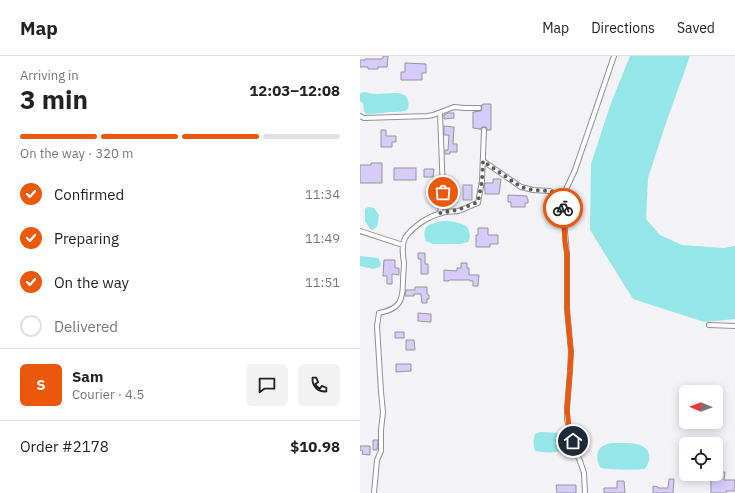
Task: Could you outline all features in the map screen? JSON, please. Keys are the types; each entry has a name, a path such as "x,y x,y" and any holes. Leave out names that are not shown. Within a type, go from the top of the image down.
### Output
{"street":[{"path":"585,493 584,473 576,452 568,420 567,408 571,352 567,309 567,254 562,198 575,170 614,56"},
{"path":"360,116 364,118 393,118 433,115 454,107 479,108"},
{"path":"440,113 443,192 440,213"},
{"path":"374,493 377,460 381,451 381,430 384,412 381,392 378,326 379,313 395,308 402,297 404,264 403,245 405,239 416,226 432,216 458,210 478,202 482,181 484,130"},
{"path":"483,161 521,187 533,190 550,191 562,198"},
{"path":"360,231 403,245"},
{"path":"709,325 735,326"}],"water":[{"path":"630,56 690,56 648,178 646,219 660,235 682,245 724,248 735,246 735,319 704,322 633,299 590,230 591,164 611,103"},
{"path":"365,92 376,94 396,93 404,95 407,97 409,105 408,108 407,110 401,111 366,114 363,103 360,101 360,93"},
{"path":"368,207 374,208 379,215 377,227 373,230 370,229 365,221 365,209"},
{"path":"443,221 456,222 466,226 470,236 468,242 461,244 433,244 426,241 425,228 430,224"},
{"path":"360,256 378,258 380,260 380,267 373,269 360,266"},
{"path":"540,432 562,433 566,435 568,444 567,450 559,452 535,451 534,436"},
{"path":"610,443 629,443 640,445 647,450 649,456 645,469 623,470 601,468 597,459 599,449"}],"building":[{"path":"383,56 388,56 387,67 368,69 368,67 360,67 360,60 381,59"},
{"path":"405,63 426,64 426,73 422,73 422,80 401,80 401,72 405,72"},
{"path":"491,104 491,130 487,130 485,127 482,127 480,130 473,128 473,112 481,111 481,105"},
{"path":"454,113 454,118 444,119 444,115"},
{"path":"444,126 454,127 453,144 457,144 457,152 445,154 445,150 448,150 449,135 444,135"},
{"path":"381,130 386,130 386,136 396,136 396,142 392,142 392,147 381,147"},
{"path":"371,163 382,163 382,183 360,183 360,165 371,165"},
{"path":"394,168 416,168 416,180 394,180"},
{"path":"424,169 434,169 433,177 424,177"},
{"path":"493,179 501,179 499,194 485,194 485,183 493,183"},
{"path":"463,185 472,185 472,200 463,200"},
{"path":"508,195 527,196 528,203 525,203 525,207 511,207 511,202 508,202"},
{"path":"478,228 488,228 488,235 498,235 498,244 490,244 490,247 476,247 476,235 478,235"},
{"path":"418,253 425,253 425,264 428,264 428,274 421,274 421,259 418,259"},
{"path":"384,260 395,260 395,268 399,268 399,275 392,274 392,284 387,284 387,276 383,276"},
{"path":"461,263 467,263 469,275 479,275 478,286 473,286 473,281 470,280 444,281 444,270 457,271 457,268 461,268"},
{"path":"415,287 427,287 429,299 427,299 427,303 422,303 421,294 405,296 406,290 415,290"},
{"path":"418,313 431,314 431,322 418,321"},
{"path":"395,332 404,332 404,338 395,338"},
{"path":"406,340 414,340 415,350 406,350"},
{"path":"396,364 411,364 411,371 396,372"},
{"path":"373,440 378,440 377,450 373,450"},
{"path":"360,446 370,446 370,455 362,454 363,451 360,450"},
{"path":"723,472 725,472 724,480 735,480 735,491 726,491 726,493 711,493 711,481 723,481"},
{"path":"669,479 674,479 673,493 653,493 653,486 658,488 668,488"},
{"path":"617,481 624,481 625,493 604,493 604,488 617,488"},
{"path":"556,485 576,485 576,493 557,493"}],"way so far":[{"path":"443,192 440,213 458,210 478,202 482,181 483,161 521,187 533,190 550,191 562,198 563,208"}],"route":[{"path":"563,208 567,254 567,309 571,352 567,408 569,428 573,441"}]}
